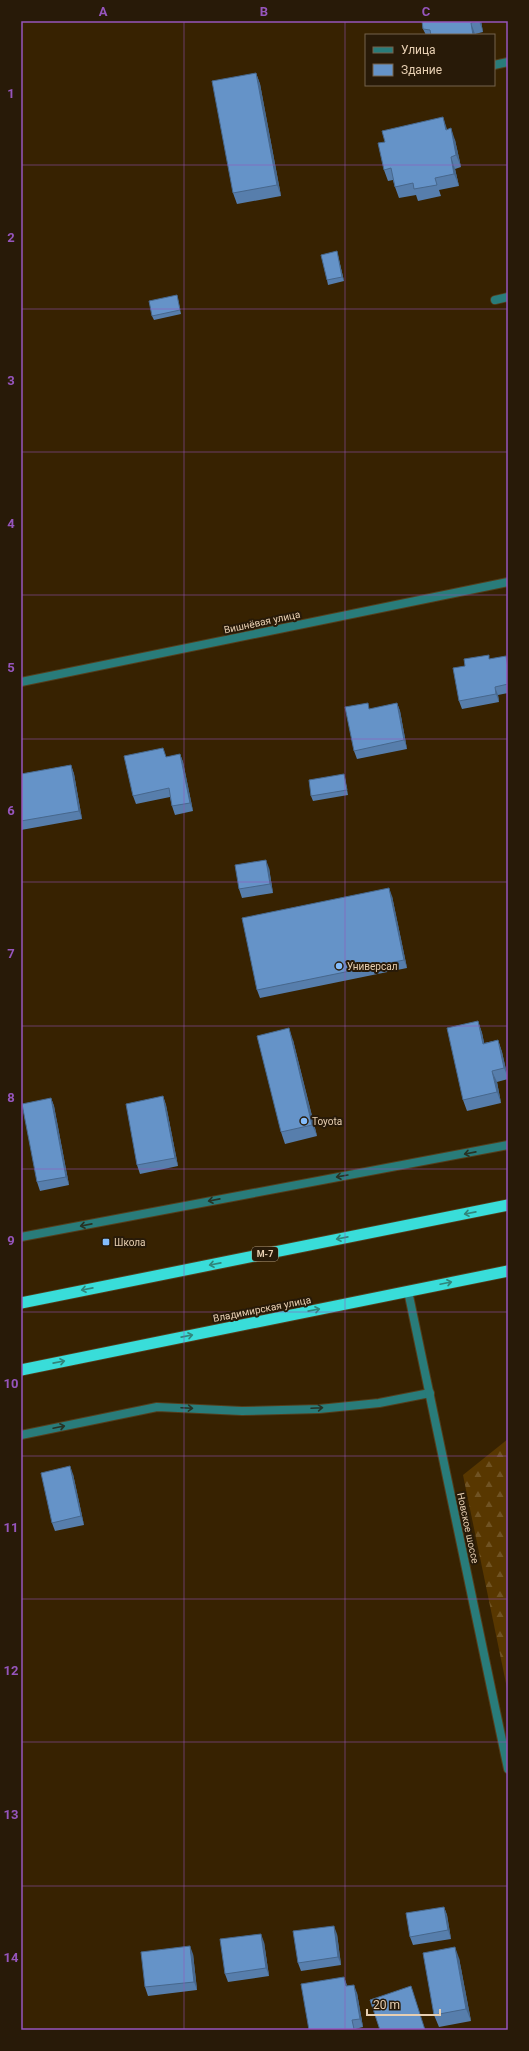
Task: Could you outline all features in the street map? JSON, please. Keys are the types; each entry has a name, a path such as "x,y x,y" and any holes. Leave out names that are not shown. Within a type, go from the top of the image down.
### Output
{"highway":[{"name":"М-7","path":"21,1302 508,1205"},
{"name":"Владимирская улица","path":"21,1370 508,1271"}],"street":[{"path":"495,65 508,62"},
{"path":"495,300 508,297"},
{"name":"Вишнёвая улица","path":"21,682 508,582"},
{"path":"21,1237 508,1145"},
{"name":"Новское шоссе","path":"408,1291 508,1769"},
{"path":"21,1435 158,1407 242,1411 318,1408 379,1403 430,1393"}],"green space":[{"path":"508,1439 508,1693 463,1475"}],"building":[{"path":"422,21 478,21 471,23 473,34 431,34 430,30 423,29"},
{"path":"256,73 277,185 233,193 212,81"},
{"path":"443,117 446,130 451,128 456,155 451,157 454,174 435,178 437,185 414,189 413,183 395,187 391,168 384,170 378,143 385,142 382,131"},
{"path":"337,251 342,277 327,280 321,255"},
{"path":"177,295 180,310 152,316 149,301"},
{"path":"489,655 489,659 506,656 508,684 495,687 496,694 459,701 453,668 465,666 464,659"},
{"path":"368,703 369,709 397,703 404,740 354,751 345,707"},
{"path":"163,748 166,757 180,754 190,803 172,806 169,788 133,796 124,756"},
{"path":"71,765 79,811 21,821 21,774"},
{"path":"344,774 347,790 311,796 309,780"},
{"path":"266,860 270,884 239,889 235,865"},
{"path":"389,888 404,960 257,990 242,918"},
{"path":"478,1021 483,1044 498,1040 504,1068 492,1071 497,1092 463,1100 447,1028"},
{"path":"289,1028 312,1125 281,1132 257,1036"},
{"path":"163,1096 175,1158 137,1165 126,1104"},
{"path":"51,1098 66,1177 37,1182 22,1104"},
{"path":"70,1466 81,1516 52,1523 41,1473"},
{"path":"444,1907 448,1930 410,1937 406,1913"},
{"path":"334,1926 338,1957 298,1963 293,1931"},
{"path":"261,1934 266,1968 225,1974 220,1939"},
{"path":"190,1946 194,1982 145,1987 141,1952"},
{"path":"455,1947 466,2009 434,2015 423,1953"},
{"path":"344,1977 346,1986 354,1985 360,2019 352,2020 354,2029 309,2030 301,1984"},
{"path":"411,1986 425,2030 380,2030 370,2000"}],"place":[{"name":"Универсал","path":"339,966"},
{"name":"Toyota","path":"304,1121"},
{"name":"Школа","path":"106,1242"}]}
